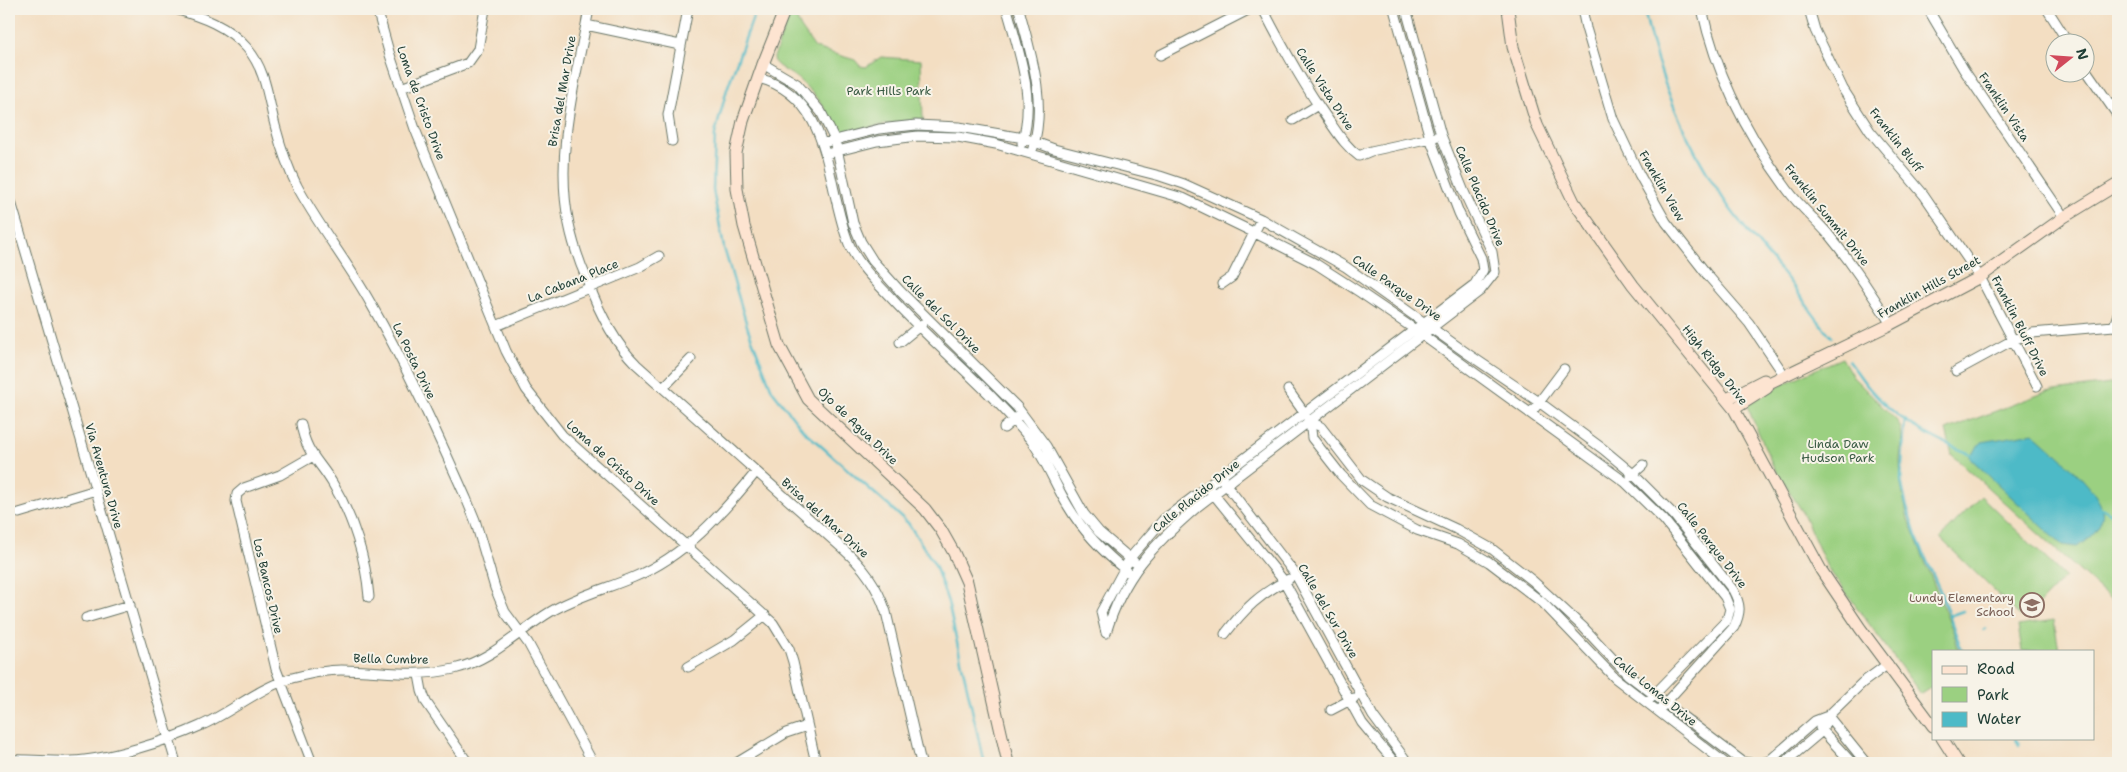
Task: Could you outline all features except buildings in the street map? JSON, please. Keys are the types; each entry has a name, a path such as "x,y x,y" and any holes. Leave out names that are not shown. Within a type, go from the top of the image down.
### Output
{"street":[{"name":"La Posta Drive","path":"175,9 202,17 226,30 248,48 254,58 267,86 276,128 297,185 356,278 394,346 466,498 498,597 505,612 528,643 593,763"},
{"name":"Loma de Cristo Drive","path":"376,9 415,129 515,370 526,388 562,435 765,616 781,634 789,649 816,763"},
{"path":"401,88 459,68 468,63 478,49 485,9"},
{"name":"Brisa del Mar Drive","path":"589,9 568,122 564,152 564,182 569,225 590,288 603,317 623,350 636,364 855,560 876,587 886,612 921,763"},
{"path":"672,141 668,115 688,9"},
{"name":"Ojo de Agua Drive","path":"785,9 743,121 736,153 737,189 744,226 779,345 808,399 925,509 941,530 954,553 967,582 1008,763"},
{"path":"1007,9 1023,69 1028,103 1024,138 1020,150"},
{"path":"1018,9 1034,67 1039,106 1032,153"},
{"path":"1160,55 1250,9"},
{"name":"Calle Vista Drive","path":"1263,9 1280,42 1318,105 1348,148 1359,156 1371,151 1441,135"},
{"name":"Calle Placido Drive","path":"1394,9 1430,138 1459,213 1481,258 1483,270 1475,284 1424,322 1418,332"},
{"name":"Calle Placido Drive","path":"1372,367 1303,412 1163,520 1130,558 1101,612 1106,634 1114,608 1138,565 1165,535 1310,421 1372,367 1418,332 1432,328 1480,291 1495,272 1492,252 1464,192 1441,135 1406,9"},
{"name":"High Ridge Drive","path":"1508,9 1513,47 1536,125 1574,202 1633,285 1727,398 1821,570 1860,628 1932,725"},
{"name":"Franklin View","path":"1582,9 1612,118 1639,174 1666,222 1709,277 1750,323 1785,376"},
{"name":"Franklin Summit Drive","path":"1702,9 1717,62 1742,116 1764,156 1789,192 1860,274 1891,324"},
{"name":"Franklin Bluff","path":"1809,9 1815,30 1843,89 1870,131 1924,196 1980,277"},
{"name":"Franklin Vista","path":"1928,9 1964,70 2064,217"},
{"path":"2047,9 2062,32"},
{"path":"586,25 680,45"},
{"path":"1400,30 1411,27"},
{"name":"Calle del Sol Drive","path":"763,64 788,78 808,94 821,112 835,140 853,223 861,242 873,261 1022,413 1046,446 1061,484 1085,532 1106,555 1133,575"},
{"path":"1023,69 1034,67"},
{"name":"Calle del Sol Drive","path":"758,78 781,87 796,99 809,114 823,143 849,244 860,262 919,327 1013,420 1099,532 1138,565"},
{"path":"2094,81 2118,116"},
{"path":"1293,120 1318,105"},
{"name":"Calle Parque Drive","path":"823,143 879,129 929,125 959,127 1024,138 1184,184 1261,219 1346,267 1539,402 1633,474 1674,515 1733,590 1740,602 1741,613 1734,627 1658,711"},
{"path":"901,127 903,137"},
{"path":"958,137 959,127"},
{"name":"Calle Parque Drive","path":"826,154 877,141 903,137 958,137 1032,153 1183,198 1255,233 1316,264 1338,278 1418,332 1625,482 1664,520 1725,597 1730,609"},
{"path":"1140,186 1144,172"},
{"name":"Franklin Hills Street","path":"1734,409 1767,388 1770,383 1891,324 1980,277 2064,217 2118,184"},
{"path":"836,197 846,194"},
{"name":"Via Aventura Drive","path":"9,195 176,763"},
{"path":"1222,284 1232,277 1261,219"},
{"name":"La Cabana Place","path":"496,326 640,267 659,256"},
{"path":"1338,278 1346,267"},
{"path":"1483,270 1495,272"},
{"name":"Franklin Bluff Drive","path":"1980,277 2037,386"},
{"path":"1956,371 2013,340 2032,332 2116,327 2118,314"},
{"path":"900,342 927,318"},
{"path":"1462,364 1468,354"},
{"path":"664,388 691,359"},
{"path":"1531,413 1564,369"},
{"name":"Franklin Hills Street","path":"1727,398 1764,380 1770,383"},
{"name":"Calle Lomas Drive","path":"1288,390 1310,421 1321,427 1362,480 1387,498 1456,528 1492,549 1551,597 1583,627 1628,675 1743,762 1750,763"},
{"path":"1004,428 1022,413"},
{"name":"Calle Lomas Drive","path":"1310,421 1312,438 1341,475 1370,506 1414,528 1458,544 1481,558 1543,603 1615,678 1725,763"},
{"path":"301,424 305,443 312,456 332,482 348,515 364,563 369,597"},
{"name":"Los Bancos Drive","path":"312,456 280,475 244,488 236,497 269,644 281,682 312,763"},
{"path":"1625,482 1643,465"},
{"name":"Bella Cumbre","path":"9,760 82,760 169,738 212,721 256,692 281,682 310,674 342,670 419,674 455,669 482,659 566,603 649,570 687,546 724,509 756,472"},
{"name":"Calle del Sur Drive","path":"1219,476 1296,575 1383,732 1408,763"},
{"name":"Calle del Sur Drive","path":"1207,485 1284,581 1362,723 1395,763"},
{"path":"19,513 96,490"},
{"path":"1414,528 1420,513"},
{"path":"1225,634 1245,608 1274,586 1296,575"},
{"path":"1543,603 1551,597"},
{"path":"86,618 130,605"},
{"path":"1647,702 1727,620 1730,609 1740,608"},
{"path":"688,667 734,640 765,616"},
{"path":"1761,763 1769,761 1815,721 1828,716 1862,683 1888,664"},
{"path":"419,674 426,702 468,763"},
{"path":"1331,710 1361,694"},
{"path":"1784,763 1822,731 1828,716"},
{"path":"1828,716 1866,763"},
{"path":"1815,721 1852,763"},
{"path":"738,762 786,733 807,726"},
{"path":"1943,740 1958,763"},
{"path":"1712,753 1718,743"}],"green space":[{"name":"Park Hills Park","path":"791,9 798,9 796,18 815,48 855,60 860,66 866,67 881,57 921,60 923,120 899,122 839,133 814,95 798,79 778,66 773,60"},
{"name":"Linda Daw Hudson Park","path":"1842,358 1853,377 1897,421 1901,429 1901,486 1908,519 1959,650 1932,650 1932,687 1921,694 1827,567 1802,511 1773,466 1747,406 1781,385"},
{"path":"2118,383 2118,606 1952,455 1946,430 2046,392"},
{"path":"1981,496 2065,577 2024,620 1940,538"},
{"path":"2054,620 2059,650 2022,650 2018,626"}],"water":[{"path":"2034,433 2088,485 2102,508 2102,518 2098,527 2089,538 2077,547 2062,545 1969,457 1982,442"}],"waterway":[{"path":"756,9 727,89 715,134 713,190 724,248 748,329 772,390 803,430 908,523 935,565 948,602 984,763"},
{"path":"1644,9 1657,60 1666,85 1687,134 1712,181 1733,213 1832,337"},
{"path":"1849,361 1880,400 1904,420 1931,436 1973,455"},
{"path":"1905,419 1901,480 1906,504 1916,536 1940,591 1962,650"},
{"path":"2100,507 2118,518"},
{"path":"1949,616 1963,611"},
{"path":"2016,740 2019,745"}],"place":[{"name":"Lundy Elementary School","path":"2032,605"}]}
